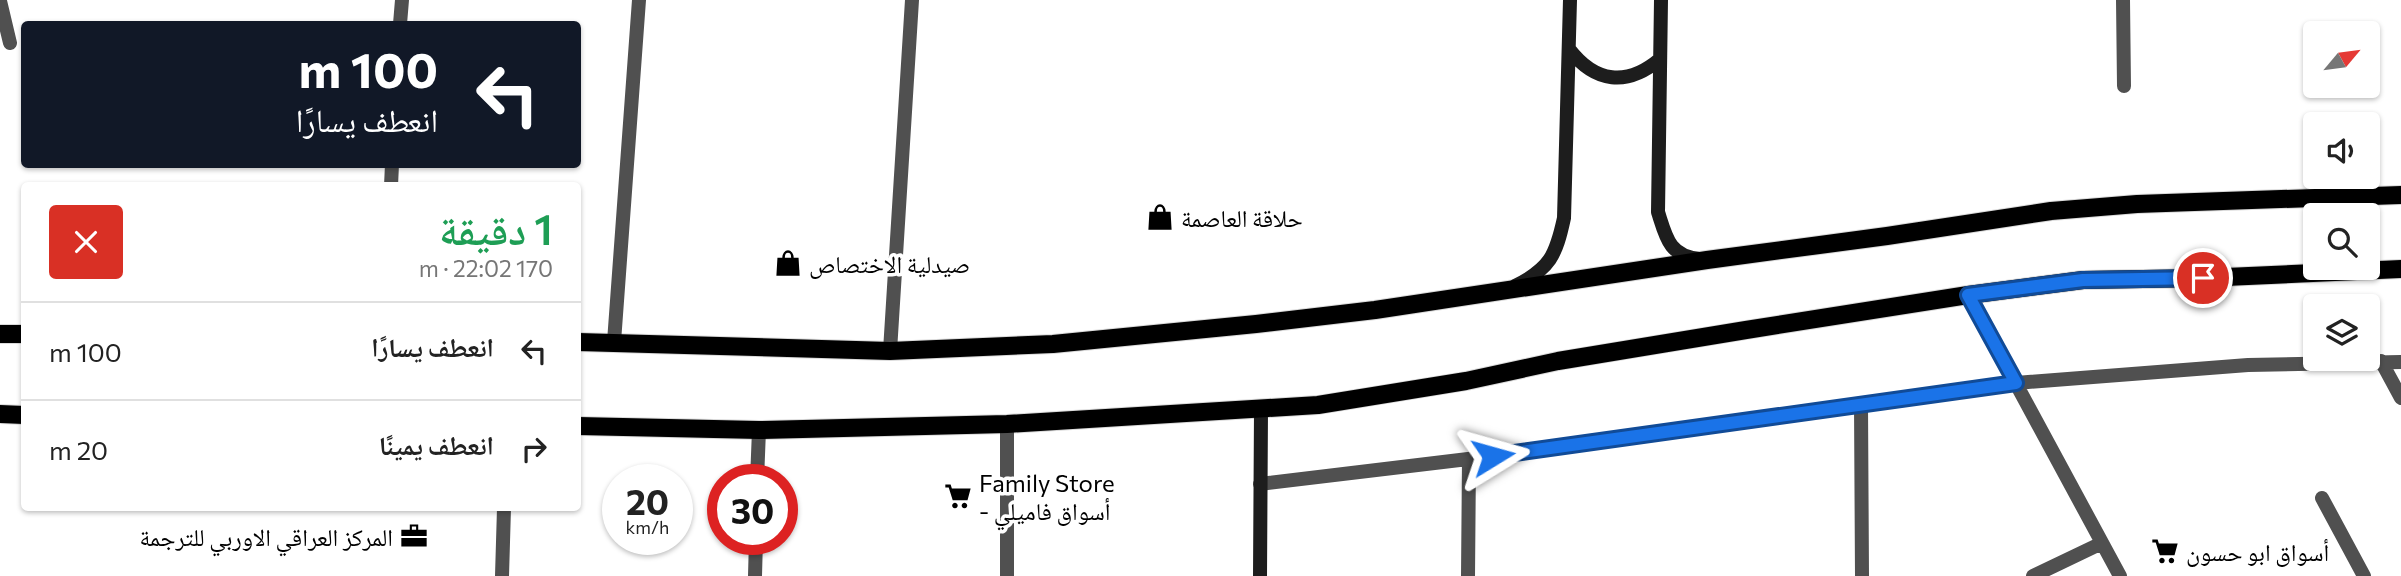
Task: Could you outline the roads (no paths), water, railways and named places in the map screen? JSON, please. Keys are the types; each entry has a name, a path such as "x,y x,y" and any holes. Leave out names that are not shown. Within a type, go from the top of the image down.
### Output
{"main road":[{"path":"1505,290 1542,270 1558,248 1564,218 1570,0"},
{"path":"1661,0 1658,212 1673,249 1685,258 1707,260"},
{"path":"1569,49 1580,63 1595,74 1612,78 1630,77 1647,70 1660,59"},
{"path":"581,342 890,351 1053,344 1375,310 2051,211 2137,204 2401,195"},
{"path":"581,426 759,429 1007,424 1261,410 1318,405 1412,390 1559,361 1968,295 2083,280 2203,278 2401,269"},
{"path":"0,334 21,334"},
{"path":"1260,576 1261,410"},
{"path":"0,414 21,415"}],"street":[{"path":"400,21 402,0"},
{"path":"614,342 639,0"},
{"path":"890,351 912,0"},
{"path":"2123,0 2124,86"},
{"path":"0,1 11,43"},
{"path":"1968,295 2120,576"},
{"path":"2381,362 2401,398"},
{"path":"1260,484 2016,383 2248,365 2401,362"},
{"path":"1861,404 1862,576"},
{"path":"1007,424 1007,576"},
{"path":"758,464 759,429"},
{"path":"1468,576 1469,458"},
{"path":"2322,498 2364,576"},
{"path":"502,576 504,511"},
{"path":"2033,576 2102,543"},
{"path":"755,576 756,555"}],"place":[{"name":"حلاقة العاصمة","path":"1160,217"},
{"name":"صيدلية الاختصاص","path":"788,263"},
{"name":"Family Store - أسواق فاميلي","path":"958,496"},
{"name":"المركز العراقي الاوربي للترجمة","path":"414,536"},
{"name":"أسواق ابو حسون","path":"2165,551"}]}
